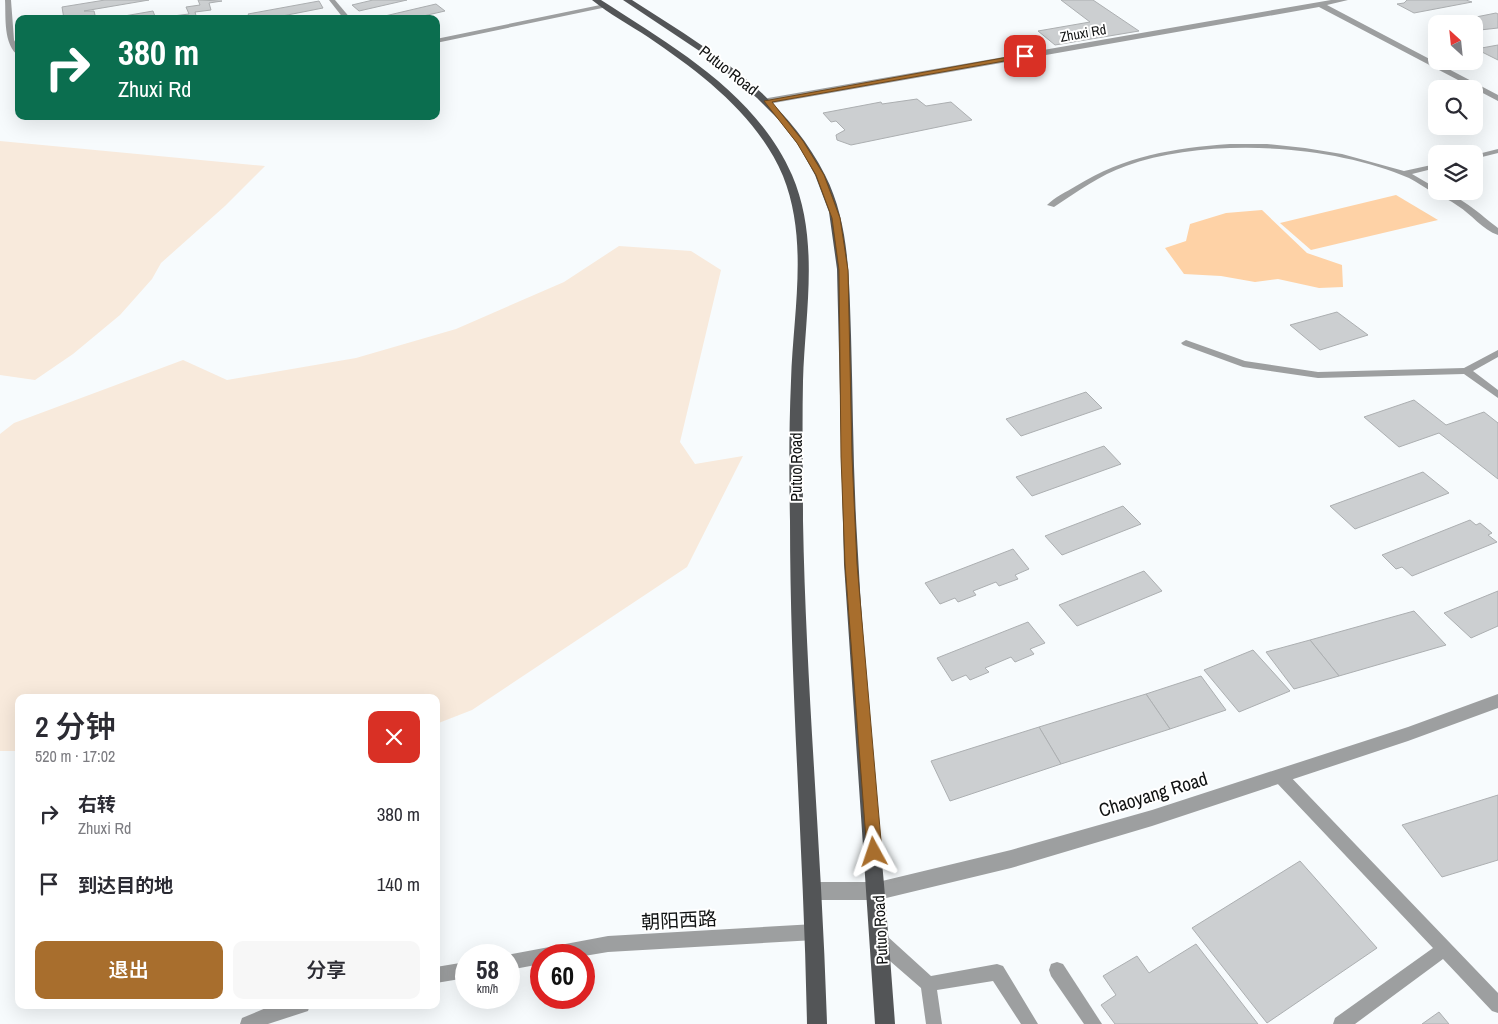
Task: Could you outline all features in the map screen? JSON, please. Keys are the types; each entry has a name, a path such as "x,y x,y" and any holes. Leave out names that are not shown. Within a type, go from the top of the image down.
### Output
{"main road":[{"name":"Putuo Road","path":"627,0 710,53 768,101 801,143 820,175 836,218 844,270 851,564 878,891 885,1024"},
{"name":"Putuo Road","path":"601,3 719,85 747,113 773,146 788,178 800,219 804,269 797,381 797,570 815,932 817,1024"}],"street":[{"name":"Zhuxi Rd","path":"768,101 1344,0"},
{"path":"1319,4 1498,98"},
{"name":"Chaoyang Road","path":"813,891 878,891 1011,859 1152,818 1408,734 1498,701"}],"lane":[{"path":"8,0 11,40 15,47"},
{"path":"332,0 345,15"},
{"path":"440,40 601,3"},
{"path":"1051,205 1081,185 1122,165 1167,152 1228,147 1290,147 1350,158 1403,174 1428,186"},
{"path":"1483,155 1498,151"},
{"path":"1403,174 1428,168"},
{"path":"1454,200 1498,232"},
{"path":"1186,343 1243,364 1318,375 1466,372 1498,353"},
{"path":"1466,372 1498,395"},
{"path":"1280,776 1498,1005"},
{"name":"朝阳西路","path":"595,946 815,932"},
{"path":"880,942 928,984 934,1024"},
{"path":"1341,1024 1444,949"},
{"path":"1057,970 1094,1024"},
{"path":"440,974 455,972"},
{"path":"928,984 997,972 1030,1024"},
{"path":"248,1024 285,1009"}],"shaded area":[{"path":"0,141 265,166 225,206 161,263 152,279 120,315 73,354 35,380 0,375"},
{"path":"1396,195 1438,220 1311,250 1280,223"},
{"path":"1262,210 1307,253 1342,265 1343,287 1319,288 1278,279 1255,282 1221,276 1184,274 1165,248 1186,241 1190,224 1226,213"},
{"path":"619,246 691,251 721,270 680,442 695,464 743,456 687,567 472,710 440,722 440,694 15,694 15,751 0,751 0,434 14,423 183,360 227,380 356,358 456,329 564,282"}],"building":[{"path":"105,0 149,0 84,11 94,11 95,15 63,15 62,7"},
{"path":"198,0 222,1 209,3 211,10 195,12 196,15 181,15 189,14 186,7 200,5"},
{"path":"373,0 407,0 359,11 352,5"},
{"path":"1061,0 1093,0 1139,31 1055,45 1038,31 1090,22"},
{"path":"1407,0 1466,0 1472,2 1414,13 1397,4 1404,3"},
{"path":"319,1 323,8 287,15 248,14"},
{"path":"436,4 445,11 428,15 389,15"},
{"path":"153,11 154,15 130,15"},
{"path":"1498,14 1498,28 1483,30 1483,16"},
{"path":"1498,45 1498,60 1483,52 1483,48"},
{"path":"917,99 926,106 951,102 972,120 851,145 837,140 836,135 845,130 836,121 831,122 823,113 881,102 882,104"},
{"path":"1337,312 1368,335 1320,350 1290,325"},
{"path":"1086,392 1102,408 1021,436 1006,419"},
{"path":"1414,400 1446,425 1484,412 1498,423 1498,479 1439,433 1399,447 1364,417"},
{"path":"1104,446 1121,464 1032,496 1016,477"},
{"path":"1423,472 1449,493 1355,529 1330,506"},
{"path":"1123,506 1141,524 1062,555 1045,536"},
{"path":"1470,520 1476,525 1480,523 1492,533 1488,535 1497,542 1412,576 1402,567 1396,569 1382,555"},
{"path":"1013,549 1029,569 1015,575 1018,579 999,586 996,582 973,591 976,595 958,602 955,598 940,604 925,583"},
{"path":"1144,571 1162,591 1077,626 1059,605"},
{"path":"1498,591 1498,626 1471,638 1444,613"},
{"path":"1414,611 1446,645 1339,676 1310,640"},
{"path":"1028,622 1045,643 1030,649 1034,654 1015,662 1011,657 985,668 989,672 970,680 966,675 952,681 937,658"},
{"path":"1310,640 1339,676 1294,689 1266,652"},
{"path":"1253,650 1290,691 1239,712 1204,670"},
{"path":"1201,676 1226,710 1170,729 1146,694"},
{"path":"1146,694 1170,729 1061,764 1039,727"},
{"path":"1039,727 1061,764 950,801 931,761"},
{"path":"1498,795 1498,860 1442,877 1402,825"},
{"path":"1300,861 1377,948 1267,1023 1192,928"},
{"path":"1196,944 1258,1024 1115,1024 1101,1005 1116,995 1103,976 1137,956 1149,973"},
{"path":"1439,1012 1449,1024 1422,1024"}],"route":[{"path":"874,852 851,564 844,270 836,218 820,175 801,143 768,101 1025,56"}]}
